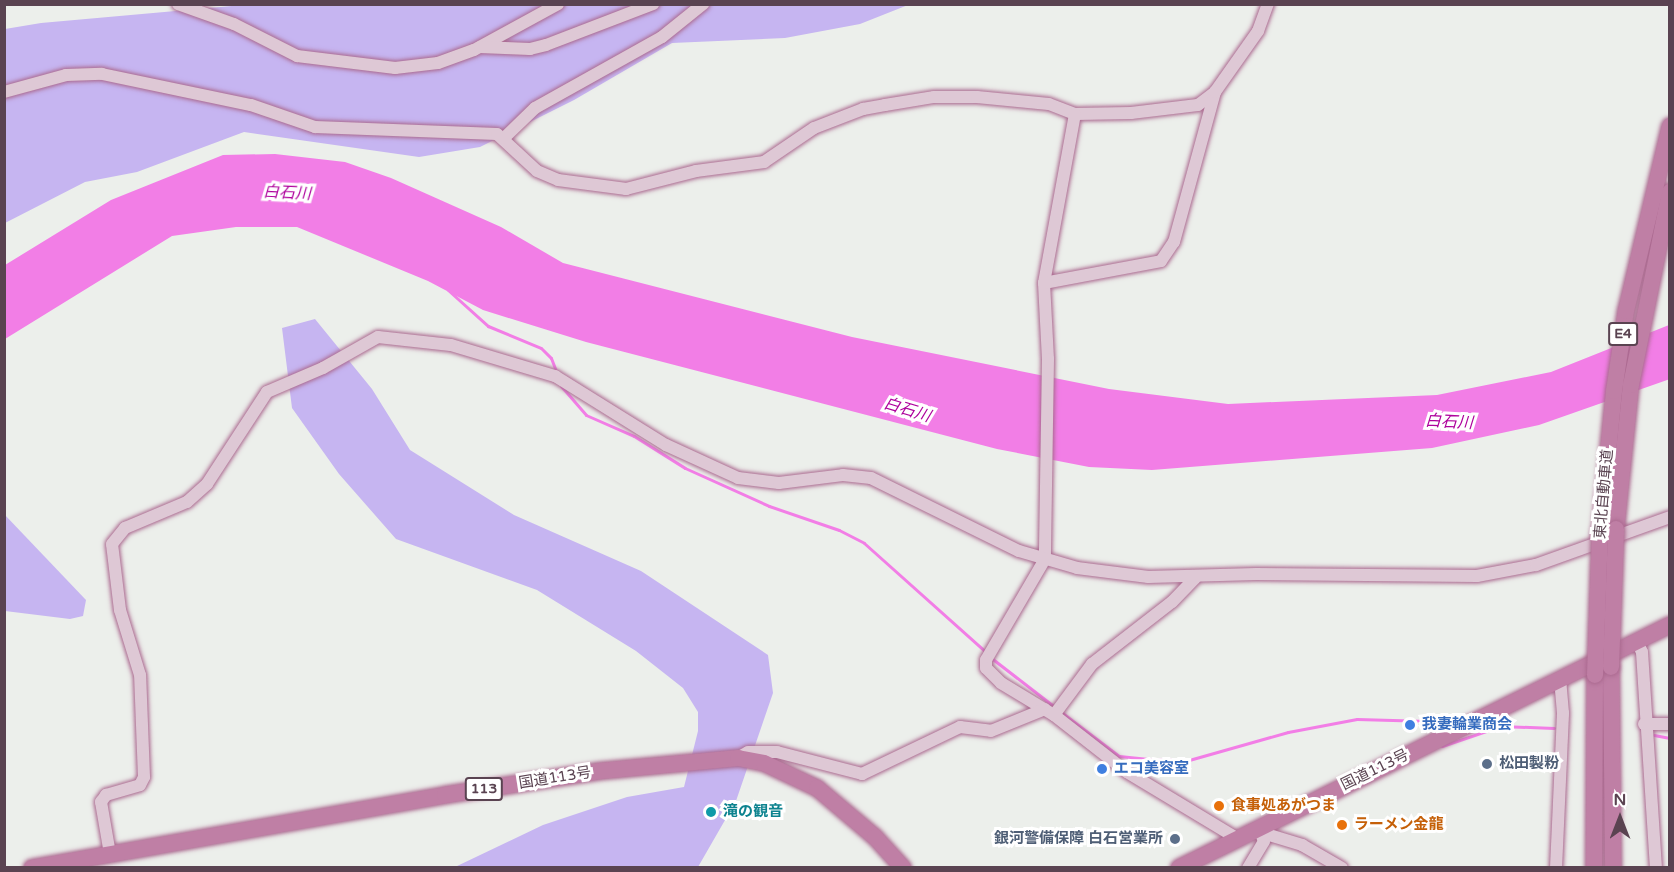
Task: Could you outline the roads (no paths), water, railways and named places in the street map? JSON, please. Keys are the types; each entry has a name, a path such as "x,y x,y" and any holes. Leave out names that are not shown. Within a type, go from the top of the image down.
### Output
{"highway":[{"name":"東北自動車道","path":"1594,867 1595,675 1600,534 1614,391 1640,243 1668,131"},
{"name":"東北自動車道","path":"1613,867 1611,667 1617,529 1628,406 1643,314 1670,192"},
{"name":"国道113号","path":"1179,867 1670,625"},
{"name":"国道113号","path":"32,867 456,793 600,771 738,758 764,763 817,788 875,837 903,867"}],"street":[{"path":"178,4 234,24 285,52 321,61 403,67 438,63 480,47 504,31 558,4"},
{"path":"480,47 530,49 653,4"},
{"path":"504,138 535,108 662,37 703,4"},
{"path":"4,92 66,75 102,74 251,105 315,127 489,133 504,138 537,171 558,180 626,189 696,171 764,162 814,128 863,109 934,97 1013,99 1049,104 1075,114 1198,105 1215,92 1258,31 1268,4"},
{"path":"1044,283 1161,261 1174,242 1215,92"},
{"path":"1075,114 1044,283 1048,359 1044,485 1045,559 989,655 986,668 1001,683 1054,709 1127,772 1238,839"},
{"path":"110,854 101,802 105,795 140,785 144,777 140,675 120,610 111,553 118,534 187,502 207,484 267,392 323,368 378,337 451,345 560,378 666,445 738,478 779,483 843,475 871,478 1019,551 1077,568 1148,577 1195,578 1256,574 1477,576 1536,565 1670,517"},
{"path":"738,758 748,752 777,752 862,774 925,740 960,727 992,731 1054,709 1092,664 1172,602 1195,578"},
{"path":"1637,641 1642,652 1644,724 1656,867"},
{"path":"1556,867 1563,713 1560,680"},
{"path":"1644,724 1670,724"},
{"path":"1248,867 1264,841 1258,827"},
{"path":"1258,827 1266,834 1302,845 1342,867"}],"water":[{"name":"白石川","path":"275,154 345,162 391,178 501,227 563,263 852,337 1109,389 1228,404 1437,395 1551,372 1669,325 1670,379 1539,425 1432,448 1152,470 1089,467 997,449 586,342 483,310 428,281 297,227 236,227 172,236 5,339 5,265 111,200 223,155"}],"waterway":[{"path":"448,290 488,326 541,348 551,358 556,371"},
{"path":"561,386 586,415 634,436 685,468 769,506 839,530 864,543 986,652"},
{"path":"990,657 1056,708"},
{"path":"1061,712 1119,756 1146,759 1189,760 1288,732 1357,719 1428,721 1432,730"},
{"path":"1442,746 1501,726 1554,728"},
{"path":"1654,735 1670,738"}],"place":[{"name":"我妻輪業商会","path":"1410,725"},
{"name":"松田製粉","path":"1487,764"},
{"name":"エコ美容室","path":"1102,769"},
{"name":"食事処あがつま","path":"1219,806"},
{"name":"滝の観音","path":"711,812"},
{"name":"ラーメン金龍","path":"1342,825"},
{"name":"銀河警備保障 白石営業所","path":"1175,839"}]}
